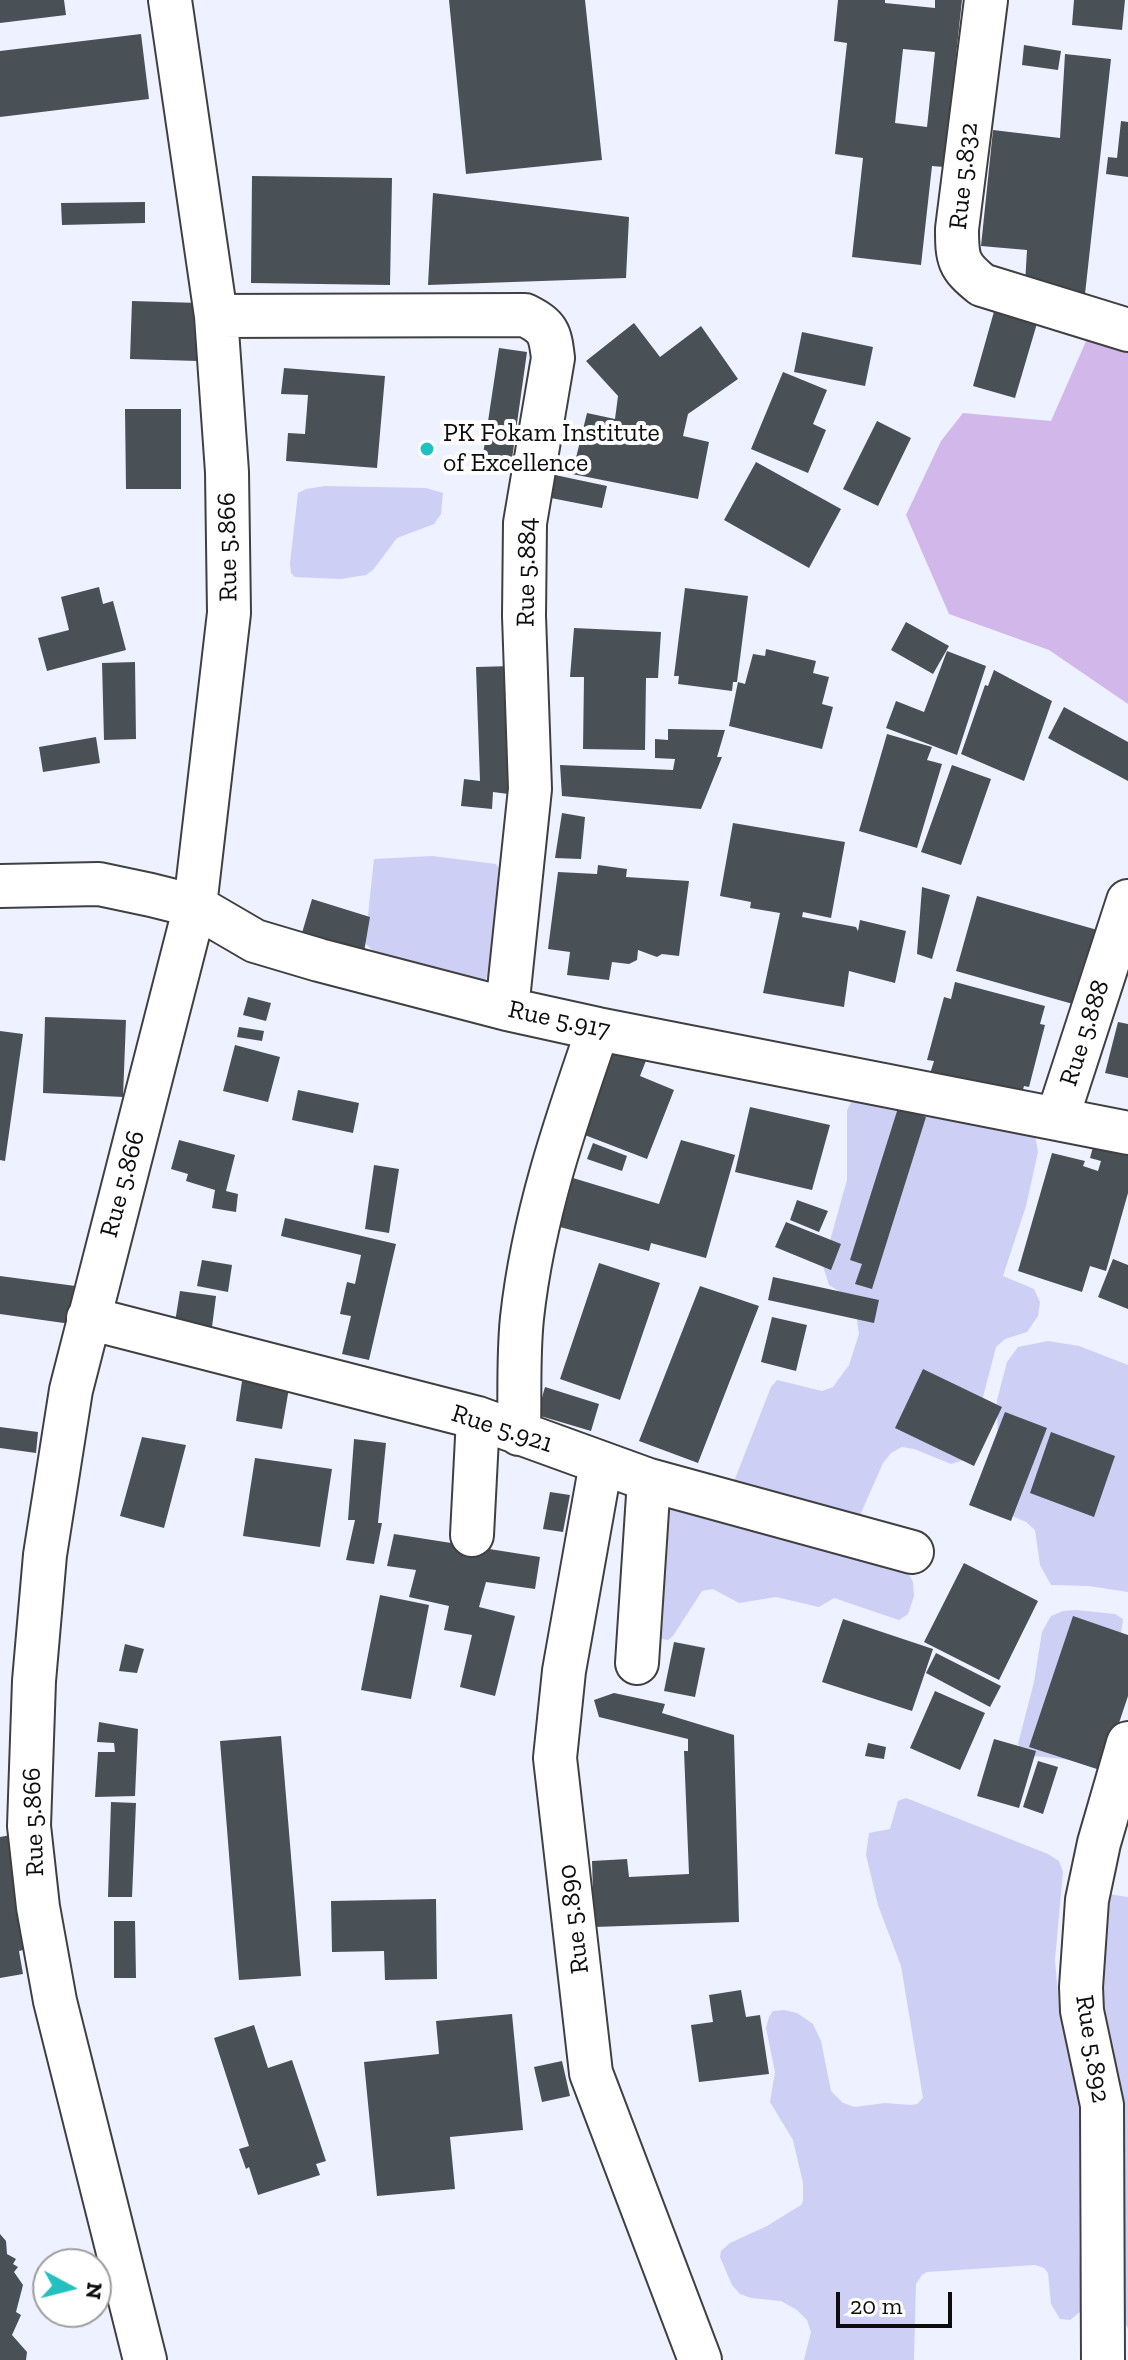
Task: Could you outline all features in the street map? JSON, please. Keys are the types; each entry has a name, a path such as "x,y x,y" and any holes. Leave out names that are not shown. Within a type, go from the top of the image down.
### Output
{"street":[{"name":"Rue 5.866","path":"145,2360 55,2001 38,1907 29,1826 34,1681 45,1555 71,1390 195,906 229,613 227,472 216,316 170,0"},
{"name":"Rue 5.832","path":"986,0 957,229 957,253 963,270 982,285 1128,330"},
{"name":"Rue 5.884","path":"216,316 525,315 542,324 551,337 553,358 525,523 529,800 507,1009"},
{"name":"Rue 5.917","path":"0,886 99,884 195,906 255,941 507,1009 1128,1133"},
{"name":"Rue 5.888","path":"1057,1119 1128,901"},
{"path":"519,1434 522,1319 537,1228 556,1150 598,1029"},
{"name":"Rue 5.921","path":"88,1318 478,1418 649,1480 912,1552"},
{"path":"472,1535 478,1418"},
{"name":"Rue 5.890","path":"601,1463 564,1671 555,1758 591,2073 700,2360"},
{"path":"637,1663 649,1480"},
{"name":"Rue 5.892","path":"1103,2360 1102,2105 1082,2011 1081,1987 1087,1900 1099,1843 1128,1743"}],"shaded area":[{"path":"1087,339 1128,350 1128,704 1049,650 949,614 906,515 941,441 963,413 1051,421"},
{"path":"325,486 426,488 443,493 441,514 434,524 397,538 366,575 341,579 295,577 291,573 290,563 298,493"},
{"path":"432,856 496,864 503,874 501,908 489,975 482,983 389,960 365,943 374,859"},
{"path":"855,1095 1035,1135 1038,1152 1026,1206 1003,1276 1034,1289 1040,1302 1038,1316 1027,1332 1005,1339 996,1347 967,1459 951,1464 902,1447 891,1453 883,1463 861,1513 867,1520 733,1484 771,1387 777,1380 822,1391 833,1387 849,1365 859,1334 856,1312 845,1295 829,1285 823,1266 847,1180 847,1110"},
{"path":"1048,1341 1079,1346 1128,1365 1128,1592 1089,1586 1051,1585 1040,1565 1035,1530 1026,1522 999,1510 997,1400 1007,1362 1018,1347"},
{"path":"651,1494 902,1561 913,1582 914,1596 908,1614 899,1620 834,1598 819,1607 776,1597 739,1603 713,1589 702,1591 668,1640 622,1631"},
{"path":"1076,1610 1115,1614 1123,1619 1120,1642 1072,1760 1022,1752 1018,1744 1034,1682 1042,1632 1051,1616"},
{"path":"906,1798 1048,1854 1059,1861 1063,1872 1055,1960 1060,2017 1079,2076 1082,2307 1070,2320 1060,2319 1051,2304 1048,2273 1035,2265 927,2272 916,2284 914,2360 804,2360 811,2332 807,2320 781,2301 740,2294 732,2285 720,2257 721,2251 730,2243 767,2226 803,2201 803,2183 793,2140 770,2102 775,2072 766,2028 773,2011 797,2013 813,2024 821,2041 831,2091 843,2103 855,2107 885,2103 911,2105 923,2098 901,1966 878,1905 866,1855 869,1833 890,1829 898,1801"},
{"path":"1101,1893 1128,1897 1128,2329 1112,2294 1084,1997"}],"building":[{"path":"0,0 64,0 66,15 0,23"},
{"path":"449,0 585,0 602,160 466,174"},
{"path":"838,0 885,0 885,3 935,8 935,0 962,0 944,167 932,166 921,265 852,257 863,158 835,154 847,43 834,41","holes":["903,49 935,52 927,127 895,123"]},
{"path":"1074,0 1125,0 1122,30 1072,25"},
{"path":"141,34 149,99 0,117 0,51"},
{"path":"1024,45 1061,51 1058,70 1022,65"},
{"path":"1065,54 1111,59 1085,294 1025,284 1027,250 981,246 993,130 1060,138"},
{"path":"1121,121 1128,122 1128,177 1106,174 1108,157 1117,158"},
{"path":"252,176 392,178 390,285 251,283"},
{"path":"433,193 629,217 626,278 428,285"},
{"path":"145,202 145,223 62,225 61,203"},
{"path":"132,301 200,303 198,361 130,359"},
{"path":"995,308 1038,320 1015,398 973,386"},
{"path":"634,323 660,357 701,326 738,379 688,414 683,436 709,442 698,499 572,474 587,413 615,419 618,396 586,361"},
{"path":"802,332 873,347 865,386 794,372"},
{"path":"499,348 527,352 511,466 481,468"},
{"path":"284,368 385,376 377,468 286,461 288,433 305,434 308,395 281,394"},
{"path":"783,372 827,390 813,424 826,430 808,473 751,449"},
{"path":"125,409 181,409 181,489 126,489"},
{"path":"877,421 911,438 878,506 843,489"},
{"path":"756,462 841,509 809,568 724,520"},
{"path":"555,475 607,486 602,508 551,498"},
{"path":"99,587 103,604 113,601 126,650 47,671 38,638 69,630 61,597"},
{"path":"685,588 748,596 737,682 733,682 732,691 678,684 679,676 674,676"},
{"path":"906,622 949,646 933,674 891,650"},
{"path":"574,628 661,632 658,678 646,678 645,750 583,749 584,677 570,677"},
{"path":"766,649 816,661 813,673 829,677 822,704 833,707 822,749 729,726 738,682 745,684 753,654 765,656"},
{"path":"947,651 986,666 957,755 886,728 896,701 924,712"},
{"path":"135,662 136,739 104,740 102,663"},
{"path":"512,666 516,795 493,792 492,809 461,806 464,779 480,781 476,667"},
{"path":"994,670 1052,701 1024,781 961,754 985,685 988,686"},
{"path":"1064,707 1128,742 1128,781 1048,738"},
{"path":"668,729 725,730 717,757 722,757 701,809 562,796 560,765 673,770 675,759 655,758 655,739 668,740"},
{"path":"887,734 932,747 927,760 942,764 917,848 859,831"},
{"path":"96,737 100,763 43,772 39,747"},
{"path":"952,765 991,779 961,865 921,852"},
{"path":"562,813 585,817 581,859 555,858"},
{"path":"733,823 845,842 831,918 803,912 802,917 856,927 858,931 860,920 906,931 895,983 849,971 844,1007 763,993 780,913 750,908 751,902 720,896"},
{"path":"598,865 627,869 626,877 689,881 679,956 662,954 657,957 638,950 637,960 629,964 612,962 609,980 567,975 570,952 548,949 558,872 597,874"},
{"path":"922,887 950,895 932,959 917,954"},
{"path":"977,896 1101,931 1080,1006 956,971"},
{"path":"312,899 370,917 364,952 302,933"},
{"path":"955,982 1045,1006 1040,1024 1045,1025 1029,1087 1024,1086 1019,1105 928,1080 934,1061 927,1060 944,997 951,999"},
{"path":"248,997 271,1003 266,1021 243,1015"},
{"path":"45,1017 126,1020 123,1097 43,1093"},
{"path":"1118,1022 1128,1024 1128,1078 1105,1073"},
{"path":"239,1027 264,1031 262,1041 237,1037"},
{"path":"0,1031 23,1034 5,1161 0,1160"},
{"path":"235,1045 280,1057 268,1102 223,1091"},
{"path":"613,1049 647,1058 640,1076 674,1090 647,1159 577,1132"},
{"path":"298,1090 359,1103 353,1133 292,1120"},
{"path":"750,1107 830,1125 812,1190 735,1172"},
{"path":"898,1108 926,1117 872,1289 855,1284 862,1264 850,1260"},
{"path":"1097,1132 1128,1138 1128,1193 1106,1271 1090,1266 1082,1292 1018,1271 1052,1153 1085,1161 1083,1166 1098,1171 1101,1161 1090,1158"},
{"path":"179,1140 235,1155 226,1191 238,1194 236,1212 212,1208 215,1190 186,1181 188,1174 171,1169"},
{"path":"681,1140 735,1155 706,1258 651,1243 649,1251 560,1227 573,1178 659,1204"},
{"path":"593,1143 627,1156 622,1171 587,1159"},
{"path":"374,1165 399,1169 389,1233 365,1229"},
{"path":"797,1200 828,1211 819,1232 790,1220"},
{"path":"285,1218 396,1244 369,1360 342,1354 351,1316 340,1314 347,1282 355,1284 361,1255 281,1236"},
{"path":"786,1222 841,1244 831,1270 775,1247"},
{"path":"1113,1259 1128,1265 1128,1309 1098,1297"},
{"path":"202,1260 232,1265 228,1292 197,1286"},
{"path":"599,1263 660,1283 620,1400 560,1379"},
{"path":"0,1276 83,1287 78,1325 0,1314"},
{"path":"773,1277 879,1300 874,1323 768,1300"},
{"path":"700,1286 759,1306 698,1463 639,1441"},
{"path":"180,1291 216,1296 212,1327 175,1322"},
{"path":"772,1317 807,1325 796,1371 761,1362"},
{"path":"923,1369 1002,1407 974,1466 895,1428"},
{"path":"242,1381 289,1388 282,1429 236,1421"},
{"path":"545,1387 599,1404 591,1431 537,1415"},
{"path":"1005,1412 1047,1428 1011,1521 969,1505"},
{"path":"0,1427 38,1432 36,1453 0,1448"},
{"path":"1051,1432 1115,1456 1094,1517 1030,1493"},
{"path":"142,1437 186,1445 164,1528 120,1516"},
{"path":"354,1439 386,1443 378,1523 382,1523 374,1564 346,1560 355,1520 348,1520"},
{"path":"255,1458 332,1469 320,1547 243,1536"},
{"path":"550,1492 570,1495 563,1532 543,1529"},
{"path":"394,1534 540,1557 535,1589 486,1582 479,1607 515,1616 495,1696 460,1687 472,1635 444,1630 449,1606 409,1597 416,1570 387,1566"},
{"path":"964,1563 1038,1601 999,1680 924,1642"},
{"path":"380,1595 429,1605 411,1699 361,1690"},
{"path":"1073,1616 1128,1635 1128,1696 1103,1771 1029,1747"},
{"path":"843,1619 933,1649 912,1711 822,1682"},
{"path":"674,1642 705,1648 695,1697 664,1691"},
{"path":"125,1644 144,1649 137,1673 119,1671"},
{"path":"936,1653 1001,1686 990,1707 926,1673"},
{"path":"935,1691 985,1713 960,1770 910,1748"},
{"path":"614,1693 665,1704 662,1713 734,1735 739,1922 594,1927 592,1861 627,1859 629,1877 689,1874 684,1751 688,1751 688,1739 599,1717 594,1700"},
{"path":"99,1722 138,1729 135,1796 95,1797 98,1752 115,1752 114,1743 97,1742"},
{"path":"281,1736 301,1976 239,1980 220,1741"},
{"path":"994,1739 1036,1751 1019,1808 977,1796"},
{"path":"868,1743 886,1747 884,1759 865,1756"},
{"path":"1038,1761 1058,1767 1043,1814 1023,1807"},
{"path":"111,1802 136,1803 132,1897 108,1897"},
{"path":"11,1835 31,1948 19,1951 23,1974 0,1978 0,1837"},
{"path":"436,1899 437,1979 385,1980 384,1951 332,1952 331,1901"},
{"path":"114,1921 135,1921 136,1978 114,1978"},
{"path":"741,1990 746,2017 760,2015 769,2074 699,2082 691,2025 713,2022 709,1995"},
{"path":"512,2014 523,2130 450,2137 455,2189 377,2196 364,2062 439,2054 436,2021"},
{"path":"254,2025 268,2068 292,2060 326,2161 316,2164 320,2175 258,2195 239,2149 249,2146 214,2038"},
{"path":"562,2061 570,2096 542,2102 534,2067"},
{"path":"0,2234 6,2241 7,2254 16,2259 13,2264 18,2267 14,2272 23,2285 16,2312 21,2315 12,2335 27,2352 26,2360 0,2360"}],"place":[{"name":"PK Fokam Institute of Excellence","path":"427,449"}]}
